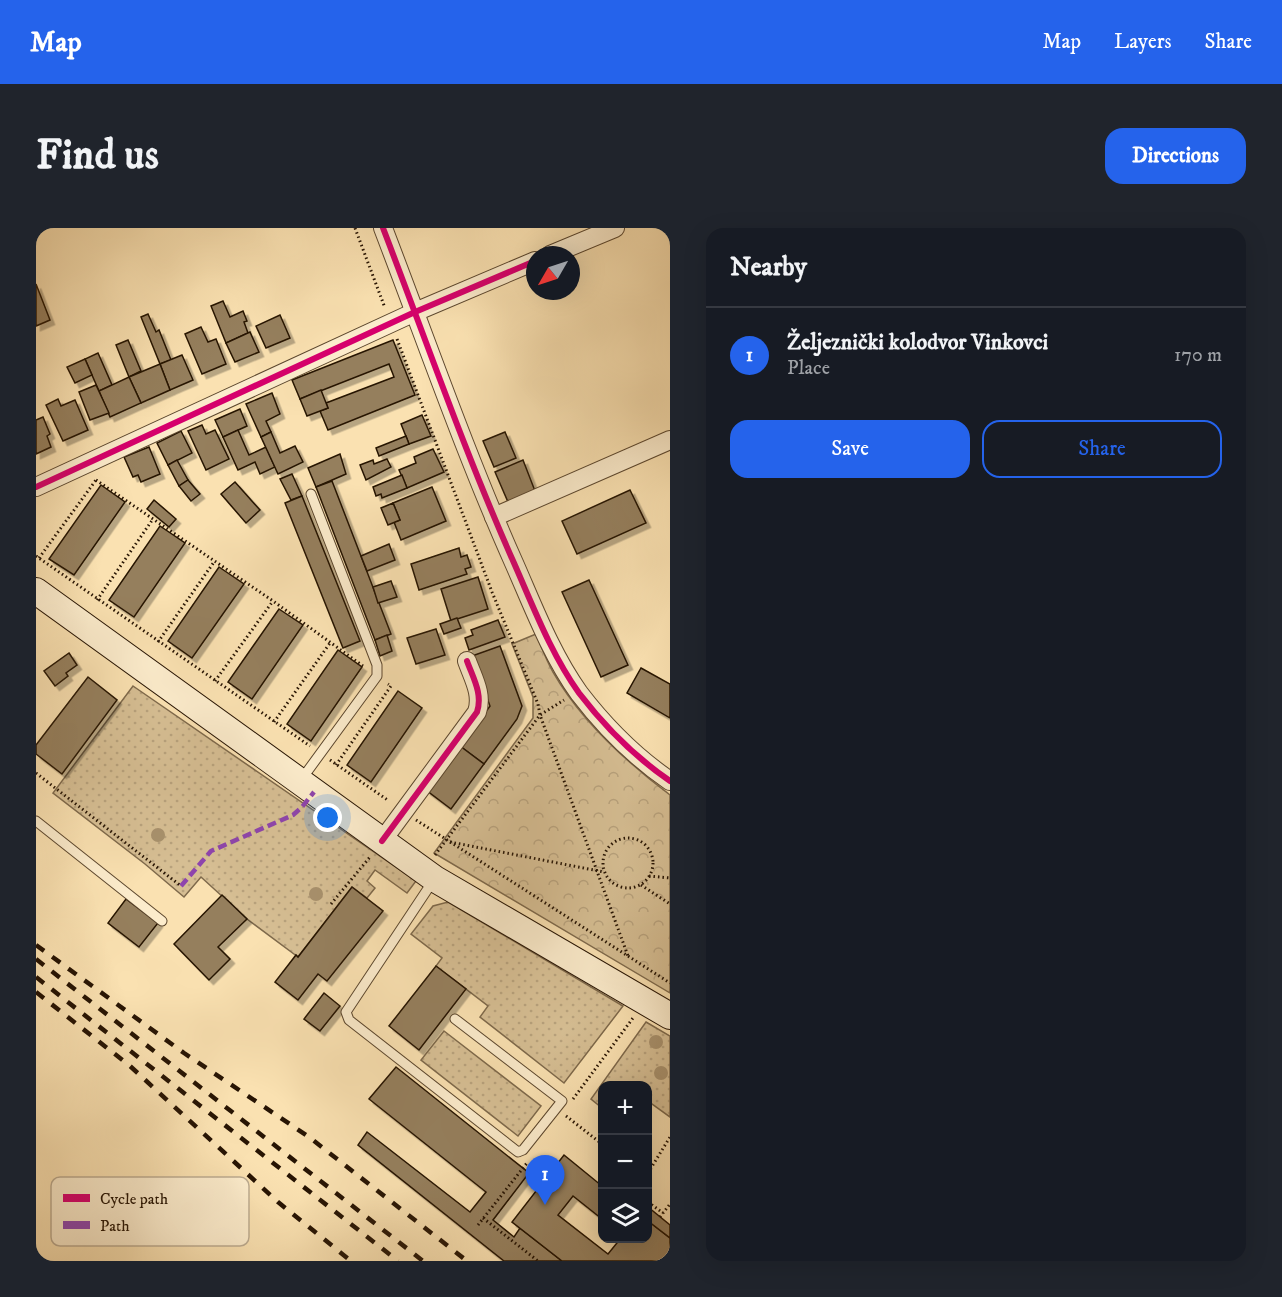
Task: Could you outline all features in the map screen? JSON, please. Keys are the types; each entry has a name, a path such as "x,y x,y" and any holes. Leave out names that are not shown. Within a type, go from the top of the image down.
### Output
{"main road":[{"path":"36,591 429,875 670,1016"}],"street":[{"path":"383,228 494,517 540,622 563,667 578,691 617,736 648,766 670,781"},
{"path":"572,246 615,228"},
{"path":"36,487 415,312 526,265"},
{"path":"494,517 670,440"},
{"path":"382,841 477,712 480,703 479,695 467,661"}],"lane":[{"path":"300,782 377,676 377,665 311,494"},
{"path":"36,821 162,921"},
{"path":"429,875 346,1012 349,1020 518,1152 523,1150 562,1101 455,1019"}],"path":[{"path":"355,228 492,592 538,704 540,715 628,956"},
{"path":"102,472 37,557 446,841 670,983"},
{"path":"96,480 273,601 391,686 336,765"},
{"path":"97,600 153,519"},
{"path":"158,642 214,561"},
{"path":"215,681 273,601"},
{"path":"274,722 330,643"},
{"path":"429,875 446,841 540,715 578,691"},
{"path":"36,773 181,886"},
{"path":"628,838 644,844 650,851 652,859 649,876 640,885 627,889 619,887 611,882 604,872 603,859 606,850 619,839 628,838"},
{"path":"331,904 382,841"},
{"path":"446,841 604,872"},
{"path":"649,876 670,878"},
{"path":"640,885 670,904"},
{"path":"580,1090 645,1001"},
{"path":"563,1114 598,1140"},
{"path":"652,1166 670,1137"},
{"path":"652,1206 661,1215 670,1204"},
{"path":"483,1218 538,1261"}],"green space":[{"path":"536,634 553,672 590,723 621,754 670,795 670,993 434,853 533,718 533,697 512,644"},
{"path":"133,686 416,881 407,893 375,870 367,881 375,888 367,898 352,887 298,957 247,919 201,877 184,897 53,793"},
{"path":"448,902 623,1006 564,1083 480,1017 488,1006 436,966 442,958 411,934 433,906"},
{"path":"646,1022 670,1036 670,1117 652,1104 652,1081 604,1081"},
{"path":"444,1031 541,1106 518,1136 421,1060"},
{"path":"598,1089 598,1105 591,1099"}],"building":[{"path":"36,284 50,320 36,326"},
{"path":"223,301 230,317 243,311 248,333 226,343 211,306"},
{"path":"148,314 156,332 159,330 171,360 160,364 141,317"},
{"path":"280,315 290,338 266,348 256,326"},
{"path":"201,327 208,342 216,339 226,364 202,374 185,334"},
{"path":"250,332 259,352 235,362 226,343"},
{"path":"128,340 141,371 129,377 116,345"},
{"path":"393,340 415,395 328,430 320,411 328,408 326,403 394,377 389,364 300,399 292,380"},
{"path":"98,353 112,385 99,391 85,359"},
{"path":"182,355 193,380 170,390 160,364"},
{"path":"85,359 92,375 75,383 67,367"},
{"path":"160,364 170,390 141,403 129,377"},
{"path":"129,377 141,403 110,417 99,391"},
{"path":"96,385 109,413 90,420 79,392"},
{"path":"321,390 328,408 307,416 300,399"},
{"path":"272,393 280,414 266,421 271,432 261,437 246,404"},
{"path":"58,399 61,406 75,400 88,430 63,441 46,405"},
{"path":"240,409 247,426 223,437 215,420"},
{"path":"422,415 431,436 409,444 401,424"},
{"path":"43,417 50,434 47,436 51,447 36,454 36,420"},
{"path":"202,425 206,434 215,430 229,459 206,470 188,431"},
{"path":"238,430 249,455 266,447 275,467 260,474 255,462 238,470 223,437"},
{"path":"181,431 192,453 168,465 157,443"},
{"path":"271,432 280,453 295,446 303,462 278,474 261,437"},
{"path":"505,432 516,458 494,467 483,441"},
{"path":"406,436 409,444 379,456 376,448"},
{"path":"149,447 160,474 141,482 138,475 133,477 124,457"},
{"path":"433,449 444,472 407,488 399,470 416,463 414,457"},
{"path":"340,454 346,474 316,487 308,468"},
{"path":"387,459 391,467 366,480 360,465 373,460 374,464"},
{"path":"177,460 188,480 179,486 168,465"},
{"path":"523,460 535,491 508,502 495,472"},
{"path":"292,474 302,496 291,500 280,479"},
{"path":"402,475 407,488 382,498 381,494 376,496 373,487"},
{"path":"188,480 200,494 191,501 179,486"},
{"path":"332,481 391,634 375,640 316,487"},
{"path":"235,482 260,510 246,523 221,494"},
{"path":"101,485 125,502 74,575 49,559"},
{"path":"432,487 446,521 401,540 394,522 400,520 393,503"},
{"path":"630,490 646,523 577,554 562,521"},
{"path":"302,496 360,641 343,648 285,503"},
{"path":"154,500 176,519 169,527 147,509"},
{"path":"393,503 400,520 388,525 381,508"},
{"path":"160,526 185,543 134,617 109,600"},
{"path":"389,544 395,560 367,571 361,556"},
{"path":"459,548 461,557 467,555 471,567 465,569 467,574 419,590 411,564"},
{"path":"219,567 244,584 192,658 168,641"},
{"path":"478,577 488,609 451,621 441,589"},
{"path":"589,580 628,665 601,677 562,592"},
{"path":"391,581 397,597 378,603 373,587"},
{"path":"279,609 303,625 252,699 228,682"},
{"path":"457,618 461,628 444,634 440,624"},
{"path":"498,620 505,637 469,650 465,638 473,635 471,630"},
{"path":"436,629 445,655 416,664 407,638"},
{"path":"387,635 392,651 380,656 375,640"},
{"path":"500,646 522,706 517,719 484,764 460,746 490,706 472,656"},
{"path":"338,650 362,667 311,741 287,724"},
{"path":"69,653 77,665 66,673 68,676 55,686 44,671"},
{"path":"641,668 670,684 670,718 627,693"},
{"path":"88,677 117,700 62,774 36,754 36,745"},
{"path":"398,691 422,708 371,782 347,765"},
{"path":"460,746 484,764 451,809 426,790"},
{"path":"352,887 383,911 327,981 318,974 298,1000 275,982 296,955 298,957"},
{"path":"222,895 247,919 218,947 230,959 209,980 174,944"},
{"path":"126,899 158,923 139,947 108,923"},
{"path":"436,966 466,989 419,1050 389,1026"},
{"path":"324,993 340,1006 320,1031 304,1019"},
{"path":"396,1067 529,1173 493,1220 514,1237 520,1228 562,1261 504,1261 358,1145 367,1132 470,1212 486,1192 369,1099"},
{"path":"564,1155 598,1183 598,1216 573,1196 558,1215 608,1254 617,1243 652,1243 652,1224 670,1238 670,1261 562,1261 512,1222"},
{"path":"652,1210 670,1225 670,1238 652,1224"}],"railway":[{"path":"36,945 184,1053 309,1137 467,1261"},
{"path":"36,959 423,1261"},
{"path":"36,977 398,1261"},
{"path":"36,992 130,1066 278,1202 351,1261"}],"marked path":[{"path":"181,886 211,851 293,815 314,792"}],"cycle path":[{"path":"383,228 479,480 551,646 569,678 599,718 633,752 670,781"},
{"path":"36,487 415,312 526,265"},
{"path":"382,841 477,712 478,692 467,661"}],"place":[{"name":"Željeznički kolodvor Vinkovci","path":"545,1205"}]}
